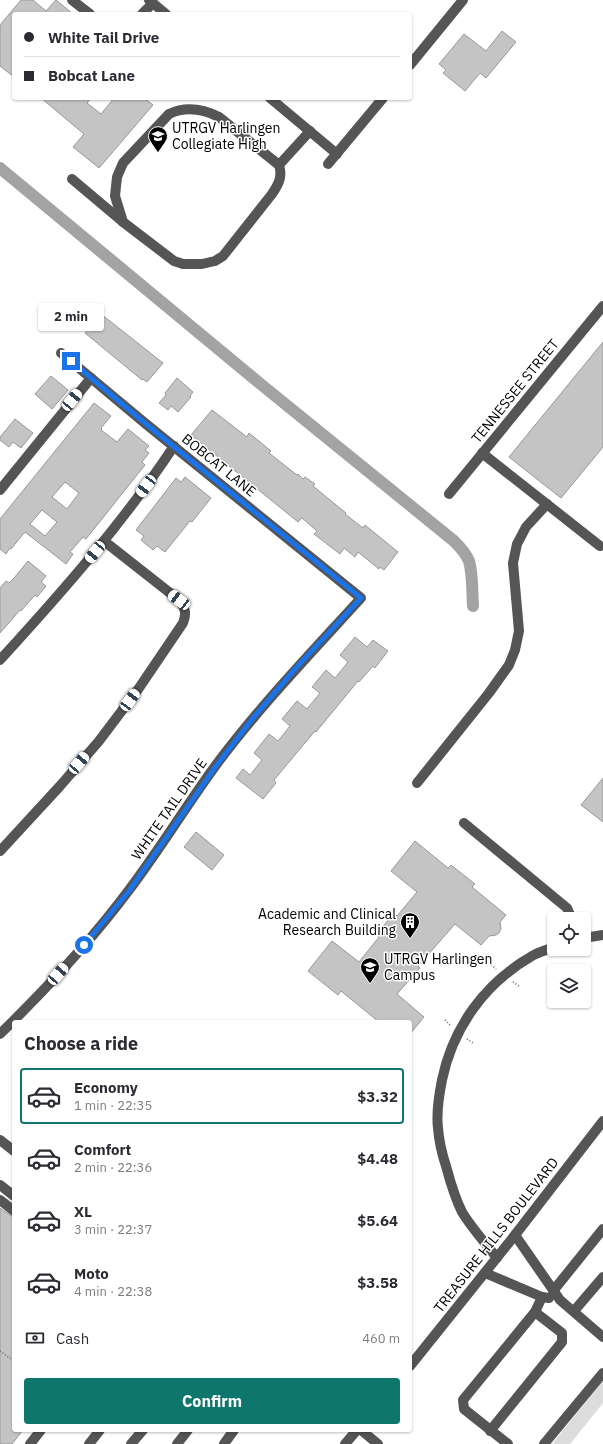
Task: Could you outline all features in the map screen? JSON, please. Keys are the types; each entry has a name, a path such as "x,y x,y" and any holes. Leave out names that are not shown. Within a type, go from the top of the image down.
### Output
{"street":[{"path":"72,0 87,12"},
{"path":"412,63 463,0"},
{"path":"144,12 151,2 164,12"},
{"path":"272,100 337,154"},
{"path":"328,164 381,100"},
{"path":"123,222 115,196 117,176 124,163 169,114 177,110 199,110 219,117 279,165"},
{"path":"72,179 123,222 174,261 183,264 202,264 215,261 223,256 279,184 279,165 310,131"},
{"name":"TENNESSEE STREET","path":"449,494 603,306"},
{"name":"BOBCAT LANE","path":"61,353 361,598"},
{"path":"0,490 91,378"},
{"path":"0,660 104,542 174,446"},
{"path":"482,452 600,546"},
{"path":"417,783 489,693 509,665 515,650 519,631 513,563 517,544 526,527 547,504"},
{"path":"0,852 60,786 121,712 187,615 179,600 104,542"},
{"name":"WHITE TAIL DRIVE","path":"14,1020 50,984 129,891 216,766 244,730 295,669 361,598"},
{"path":"464,823 567,908 569,912"},
{"path":"591,937 603,935"},
{"path":"496,1258 463,1212 450,1182 437,1127 438,1100 446,1061 460,1029 476,1004 509,971 533,956 547,950"},
{"name":"WHITE TAIL DRIVE","path":"0,1034 12,1022"},
{"name":"TREASURE HILLS BOULEVARD","path":"412,1360 485,1273 603,1121"},
{"path":"0,1140 12,1149"},
{"path":"0,1185 12,1194"},
{"path":"0,1200 12,1209"},
{"path":"553,1290 603,1229"},
{"path":"515,1235 560,1300 603,1336"},
{"path":"485,1273 542,1297 560,1300"},
{"path":"574,1312 603,1277"},
{"path":"508,1444 464,1409 463,1400 535,1312 542,1297"},
{"path":"490,1431 562,1342 562,1333 535,1312"},
{"path":"544,1444 603,1373"},
{"path":"30,1444 39,1432"},
{"path":"89,1444 98,1432"},
{"path":"131,1444 141,1432"},
{"path":"177,1444 186,1432"},
{"path":"224,1444 233,1432"},
{"path":"345,1444 355,1432"},
{"path":"363,1432 378,1444"}],"path":[{"path":"0,1350 12,1359"}],"shaded area":[{"path":"603,1381 603,1403 570,1444 552,1444"}],"building":[{"path":"21,0 33,0 46,11 56,0 71,12 12,12 12,75 0,66 0,25"},
{"path":"502,31 516,42 486,78 480,73 465,91 443,73 446,70 439,64 464,34 486,51"},
{"path":"43,100 89,100 87,103 101,114 112,100 147,100 153,105 99,168 73,147 84,134"},
{"path":"101,314 163,363 147,382 143,379 142,380 85,333"},
{"path":"603,342 603,447 561,498 509,457"},
{"path":"51,376 68,390 52,409 35,394"},
{"path":"177,378 193,392 190,396 191,397 178,412 171,406 168,410 159,403"},
{"path":"94,403 111,416 101,430 117,442 128,429 149,446 145,450 149,453 142,462 145,465 86,539 83,537 70,552 73,554 66,564 25,532 6,554 0,549 0,519","holes":["65,482 79,493 67,509 52,497","42,510 57,522 45,536 30,524"]},
{"path":"212,410 247,437 249,433 271,451 269,453 297,475 298,474 303,479 305,477 315,484 313,486 346,513 345,514 363,528 365,525 398,552 384,570 380,567 379,569 358,552 355,557 344,548 340,554 314,534 317,531 302,518 298,522 191,435"},
{"path":"15,419 33,433 21,448 13,442 9,447 0,440 0,437"},
{"path":"185,477 211,498 165,552 157,546 153,550 141,540 144,536 136,530 176,478 181,482"},
{"path":"28,561 46,576 41,582 46,586 37,597 35,595 21,611 20,610 0,633 0,588 6,581 9,583"},
{"path":"355,637 367,647 373,640 388,651 375,668 373,666 359,682 358,681 316,732 315,731 274,780 276,783 263,799 236,778 243,769 250,775 262,760 254,753 269,734 278,741 290,726 282,719 297,701 307,709 320,693 312,687 326,670 335,678 348,662 340,655"},
{"path":"603,778 603,822 581,805"},
{"path":"196,832 224,855 212,870 184,847"},
{"name":"Academic and Clinical Research Building","path":"415,841 448,868 451,865 475,884 472,887 506,915 500,922 501,929 499,933 489,936 481,945 455,924 418,966 420,968 397,994 424,1017 412,1032 412,1020 377,1020 341,991 338,995 308,971 332,941 359,962 379,937 376,935 394,913 397,916 417,892 391,871"},
{"path":"0,1208 12,1217 12,1432 21,1432 12,1444 0,1444"}],"waterway":[{"path":"0,168 263,386 454,541 465,553 469,561 472,578 473,606"}],"place":[{"name":"UTRGV Harlingen Collegiate High","path":"158,153"},
{"name":"Academic and Clinical Research Building","path":"410,939"},
{"name":"UTRGV Harlingen Campus","path":"370,984"}],"route":[{"path":"71,361 146,424 361,598 295,669 253,718 216,766 129,891 84,945"}]}
